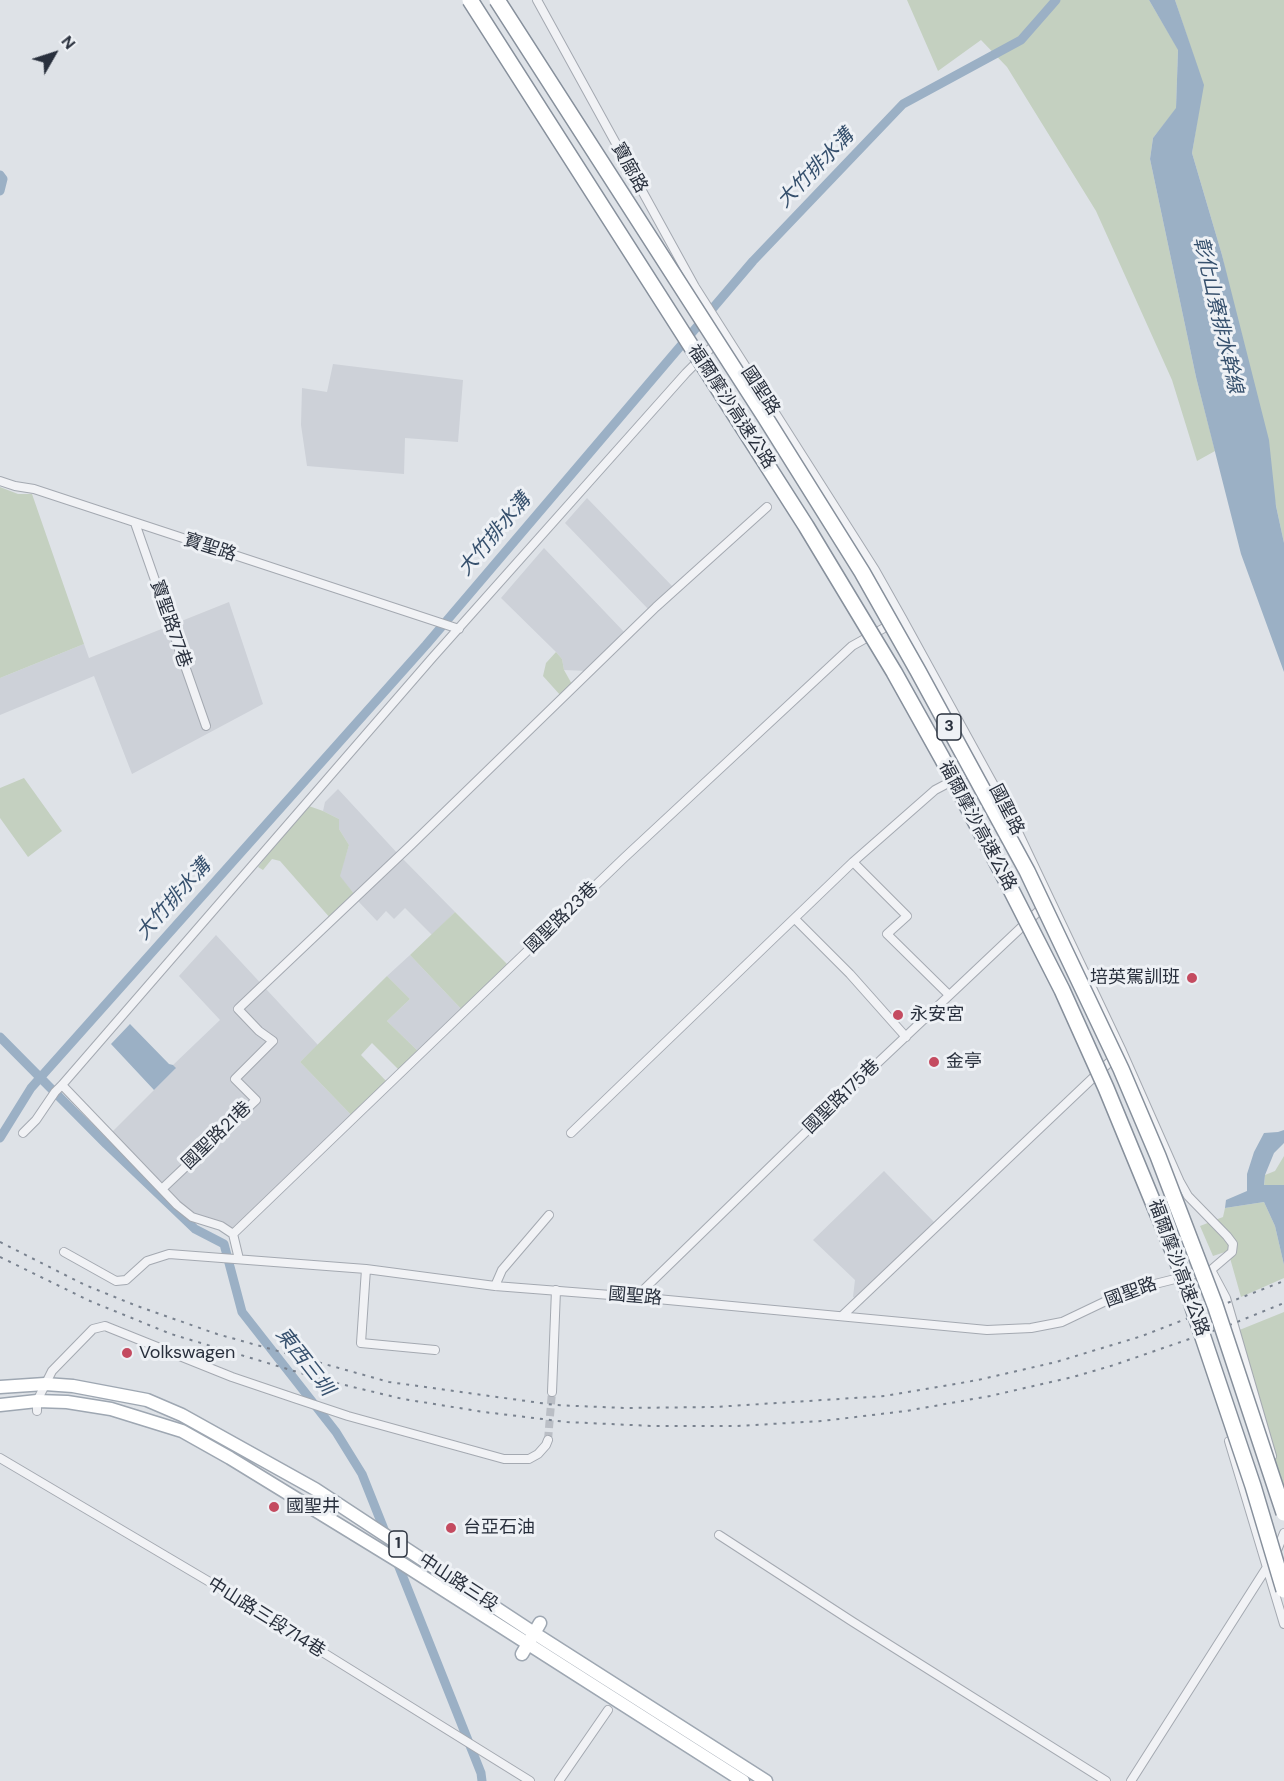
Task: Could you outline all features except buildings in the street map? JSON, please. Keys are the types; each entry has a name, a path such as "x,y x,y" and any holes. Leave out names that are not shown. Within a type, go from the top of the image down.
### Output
{"highway":[{"name":"福爾摩沙高速公路","path":"470,0 806,526 899,682 1003,874 1062,990 1162,1222 1253,1486 1284,1590"},
{"name":"福爾摩沙高速公路","path":"497,0 862,572 1027,871 1121,1069 1158,1155 1215,1305 1284,1510"}],"main road":[{"name":"中山路三段","path":"0,1388 45,1383 147,1400 182,1415 317,1486 531,1638 743,1781"},
{"name":"中山路三段","path":"0,1405 37,1406 67,1402 111,1409 182,1431 230,1458 304,1509 531,1638 766,1781"},
{"path":"304,1509 317,1486"}],"street":[{"name":"寶廍路","path":"537,0 695,287 724,335"},
{"path":"23,1133 55,1092 459,629 686,373 724,335"},
{"name":"國聖路","path":"64,1252 116,1281 126,1280 147,1261 169,1254 366,1269 495,1286 636,1296 987,1330 1031,1328 1062,1322 1127,1291 1211,1269 1232,1252 1233,1244 1188,1196 1180,1182 1122,1051 1008,811 902,618 874,570 724,335"},
{"name":"寶聖路","path":"0,481 34,489 459,629"},
{"name":"國聖路21巷","path":"162,1189 256,1100 235,1079 273,1041 238,1009 656,607 767,507"},
{"name":"寶聖路77巷","path":"135,523 206,726"},
{"name":"國聖路23巷","path":"233,1234 625,857 852,646 902,618"},
{"path":"571,1133 853,862 935,790 982,765"},
{"path":"853,862 907,916 887,934 949,995"},
{"name":"國聖路175巷","path":"636,1296 1051,900"},
{"path":"795,919 850,974 906,1037"},
{"path":"842,1316 1122,1051"},
{"path":"62,1085 177,1205 192,1217 221,1226 233,1234 239,1259"},
{"path":"495,1286 502,1270 549,1215"},
{"path":"366,1269 361,1343 435,1350"},
{"path":"1211,1269 1226,1298 1241,1345 1268,1437 1284,1510"},
{"path":"552,1392 556,1290"},
{"path":"37,1406 52,1371 93,1329 105,1326 232,1377 284,1395 348,1416 504,1460 529,1459 538,1454 548,1440"},
{"path":"1229,1441 1284,1624"},
{"name":"中山路三段714巷","path":"0,1458 208,1581 530,1781"},
{"path":"1131,1781 1276,1553 1284,1533"},
{"path":"719,1535 1106,1781"},
{"path":"559,1781 608,1710"}],"shaded area":[{"path":"333,364 463,380 458,442 405,438 404,474 307,466 301,425 302,388 327,392"},
{"path":"587,498 674,588 650,611 565,523"},
{"path":"544,548 626,634 587,671 564,670 562,659 556,652 501,598"},
{"path":"229,602 263,704 132,774 94,676 0,715 0,678 84,644 89,658"},
{"path":"338,789 399,855 355,895 339,876 349,845 339,829 339,819 323,811 325,802"},
{"path":"402,858 455,912 432,935 405,908 394,919 386,911 377,921 358,901"},
{"path":"216,935 318,1045 300,1062 354,1118 236,1232 188,1215 110,1134 175,1069 173,1065 220,1020 179,976"},
{"path":"410,955 464,1012 421,1054 387,1021 410,999 387,976"},
{"path":"884,1171 937,1225 859,1300 853,1297 855,1280 813,1240"}],"green space":[{"path":"907,0 1149,0 1178,49 1176,109 1153,138 1150,159 1196,377 1215,451 1197,461 1172,380 1096,211 1007,67 981,40 938,71"},
{"path":"1175,0 1284,0 1284,543 1222,255 1192,153 1203,85"},
{"path":"0,487 18,494 32,494 84,644 0,678"},
{"path":"556,652 562,659 564,670 573,686 561,696 543,676 546,663"},
{"path":"24,778 62,831 28,857 0,818 0,788"},
{"path":"306,805 339,819 339,829 349,845 340,876 355,895 331,919 280,861 272,859 263,870 258,867"},
{"path":"455,912 507,964 464,1012 410,955"},
{"path":"387,976 410,999 387,1021 421,1054 401,1072 372,1043 361,1055 389,1084 354,1118 300,1062"},
{"path":"1284,1156 1284,1185 1264,1186 1265,1175 1275,1171"},
{"path":"1264,1202 1275,1226 1284,1265 1284,1278 1241,1297 1228,1251 1213,1256 1200,1226 1223,1217 1225,1208"},
{"path":"1284,1312 1284,1512 1232,1333"}],"water":[{"name":"彰化山寮排水幹線","path":"1149,0 1175,0 1204,85 1192,153 1222,255 1269,440 1276,506 1284,543 1284,672 1241,554 1196,377 1150,159 1153,138 1176,108 1178,50"},
{"path":"130,1024 169,1064 176,1068 154,1090 111,1044"},
{"path":"1284,1130 1284,1143 1274,1153 1265,1175 1264,1185 1284,1185 1284,1265 1275,1226 1264,1202 1225,1208 1226,1200 1247,1191 1247,1174 1254,1152 1264,1133"}],"waterway":[{"name":"大竹排水溝","path":"0,1138 31,1088 426,645 753,261 903,104 1021,40 1056,0"},
{"name":"東西三圳","path":"0,175 3,179 0,191"},
{"name":"東西三圳","path":"0,1037 106,1144 195,1229 224,1244 242,1312 336,1432 362,1474 481,1773 482,1781"}],"tunnel":[{"path":"548,1440 552,1392"}],"railway":[{"path":"0,1242 85,1285 137,1306 217,1334 389,1382 555,1405 624,1408 715,1407 885,1396 978,1380 1056,1362 1142,1336 1284,1281"},
{"path":"0,1257 90,1301 171,1334 324,1380 403,1399 484,1412 567,1422 652,1426 737,1426 822,1421 906,1411 990,1396 1114,1365 1227,1326 1284,1303"}],"place":[{"name":"培英駕訓班","path":"1192,978"},
{"name":"永安宮","path":"898,1015"},
{"name":"金亭","path":"934,1062"},
{"name":"Volkswagen","path":"127,1353"},
{"name":"國聖井","path":"274,1507"},
{"name":"台亞石油","path":"451,1528"}]}
